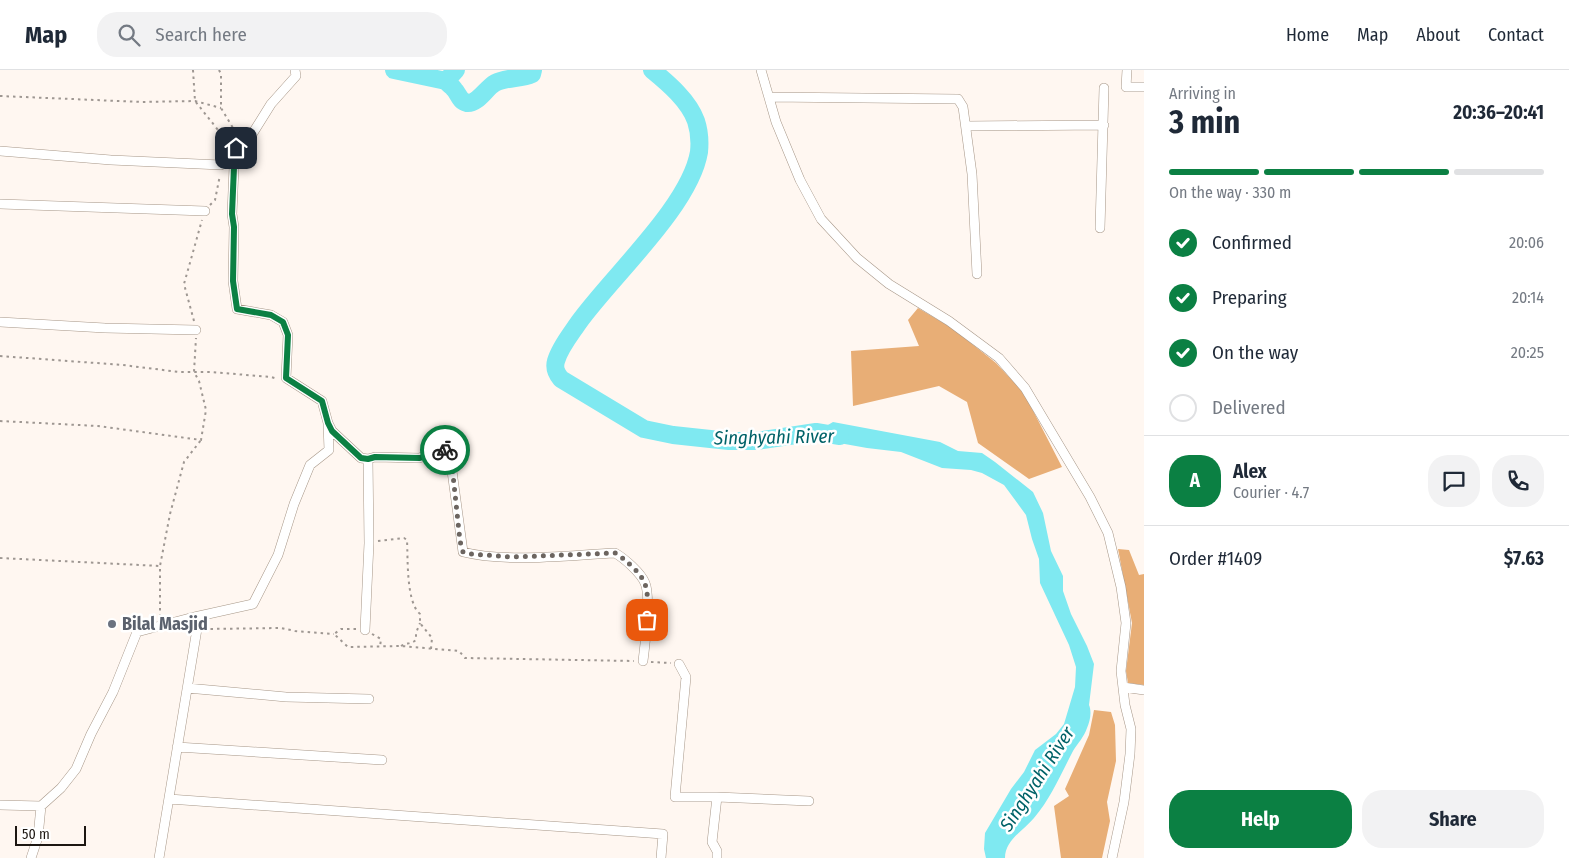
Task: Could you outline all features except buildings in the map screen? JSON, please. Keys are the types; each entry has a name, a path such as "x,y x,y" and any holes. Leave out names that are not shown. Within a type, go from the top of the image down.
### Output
{"street":[{"path":"295,70 296,76 271,104 246,144 236,148 232,214 234,227 233,281 237,309 271,315 283,322 288,335 286,378 322,401 332,431 361,458 420,458 449,449 463,552 512,557 615,553 624,558 645,582 647,589 644,661"},
{"path":"761,70 776,122 800,180 821,219 857,258 889,284 949,321 999,358 1024,388 1056,438 1108,533 1121,587 1126,623 1121,671 1125,705 1131,729 1124,802 1112,858"},
{"path":"1127,70 1126,87 1144,87"},
{"path":"1100,228 1104,88"},
{"path":"769,97 958,99 963,107 972,174 977,274"},
{"path":"966,126 1104,125"},
{"path":"0,151 111,160 221,165"},
{"path":"0,204 205,210"},
{"path":"0,322 105,328 196,330"},
{"path":"31,858 38,838 41,806 61,788 76,769 91,734 113,692 137,632 252,604 278,555 294,504 310,465 329,450 328,423"},
{"path":"365,630 368,459"},
{"path":"159,858 197,629"},
{"path":"679,664 686,677 675,797 810,801"},
{"path":"1123,687 1144,690"},
{"path":"187,688 286,697 369,700"},
{"path":"177,747 382,760"},
{"path":"717,798 712,842 717,851 717,858"},
{"path":"169,799 663,834 661,858"},
{"path":"0,804 41,806"}],"path":[{"path":"160,626 160,566 170,514 184,462 201,440 206,410 199,381 194,372 196,330 184,284 205,210 216,200 221,165 222,135 195,101 193,70"},
{"path":"219,70 221,74 222,108 233,128 232,156 235,159"},
{"path":"0,96 142,102 195,101 222,108"},
{"path":"0,356 279,379"},
{"path":"0,421 98,426 201,440"},
{"path":"368,543 404,538 407,540 411,598 417,612 420,614 420,623 416,633 416,640 401,646"},
{"path":"0,558 160,566"},
{"path":"420,623 432,638 431,649"},
{"path":"197,629 281,628 334,634 348,647 401,646 460,651 465,658 644,661 679,664"},
{"path":"334,634 341,629 365,630 381,639 380,647"}],"shaded area":[{"path":"918,308 952,328 996,363 1024,393 1062,467 1029,479 978,443 967,402 939,386 853,406 851,351 919,346 908,320"},
{"path":"1118,549 1129,550 1139,575 1144,574 1144,685 1128,683 1126,671 1132,623"},
{"path":"1094,710 1111,712 1115,725 1116,761 1107,802 1110,821 1102,858 1061,858 1054,806 1069,796 1065,789 1089,735"}],"water":[{"path":"833,422 940,442 958,451 982,453 1033,492 1043,513 1051,551 1063,576 1063,591 1071,614 1094,664 1089,705 1090,716 1084,734 1051,794 1034,818 1011,841 1005,858 986,858 984,849 985,833 1011,789 1024,772 1035,750 1056,734 1064,724 1075,687 1076,667 1069,645 1040,583 1039,559 1026,515 1004,485 982,473 971,470 942,468 901,452 828,441 816,432"}],"waterway":[{"name":"Singhyahi River","path":"394,70 446,81 456,70"},
{"name":"Singhyahi River","path":"446,81 462,101 471,103 495,83 528,76 532,74 533,70"},
{"name":"Singhyahi River","path":"652,70 683,100 696,121 699,132 699,152 693,173 666,217 593,304 569,336 556,361 557,373 561,379 644,429 673,435 729,441 756,441 816,432 840,436"}],"way so far":[{"path":"445,450 449,449 451,456 460,541 463,552 512,557 615,553 624,558 645,582 647,589 647,620"}],"place":[{"name":"Bilal Masjid","path":"112,624"}],"route":[{"path":"236,148 232,214 234,227 233,281 237,309 271,315 283,322 288,335 286,378 322,401 332,431 361,458 420,458 445,450"}]}
